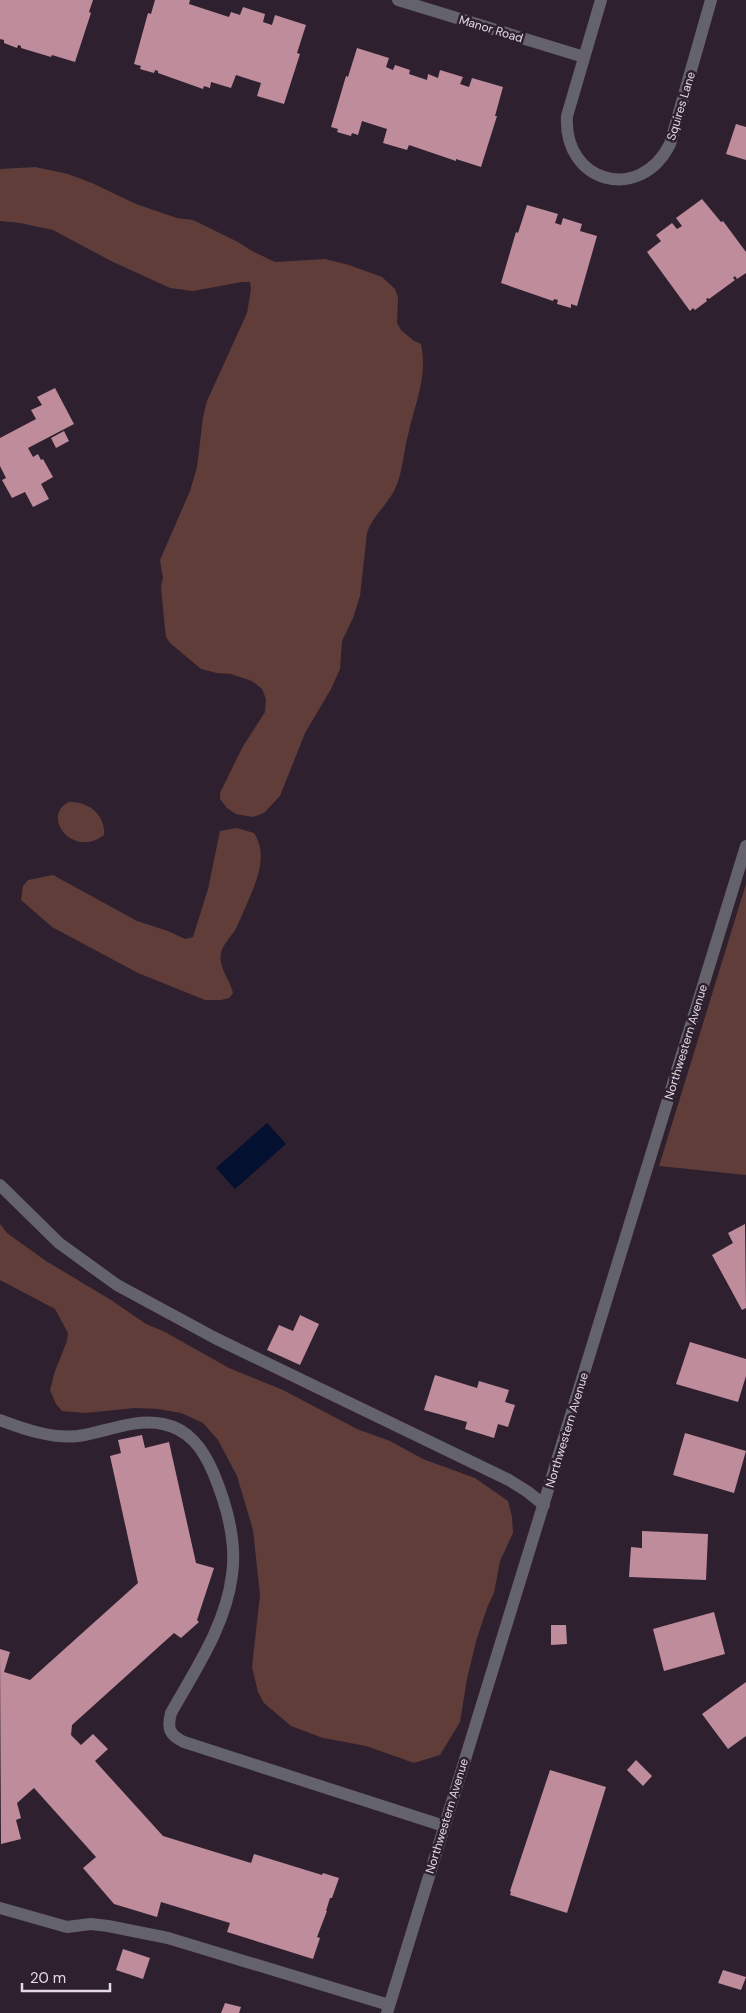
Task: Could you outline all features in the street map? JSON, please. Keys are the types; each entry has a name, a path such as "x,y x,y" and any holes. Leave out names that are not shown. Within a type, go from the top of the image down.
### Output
{"street":[{"name":"Manor Road","path":"398,0 584,57"},
{"name":"Squires Lane","path":"601,0 566,116 568,142 573,154 581,164 603,177 617,179 643,174 664,157 670,144 711,0"},
{"name":"Northwestern Avenue","path":"388,2009 746,846"},
{"path":"0,1185 59,1243 117,1285 215,1338 509,1480 544,1505"},
{"path":"0,1420 57,1436 77,1436 122,1426 154,1423 176,1428 188,1435 198,1445 208,1460 224,1504 231,1536 232,1575 227,1599 209,1644 171,1713 168,1724 170,1732 175,1738 444,1826"},
{"path":"0,1908 67,1927 91,1924 168,1938 388,2009"}],"shaded area":[{"path":"35,167 68,174 136,204 177,218 193,220 275,262 325,259 349,265 382,277 395,289 398,297 397,323 401,330 414,341 421,344 423,356 422,379 406,442 401,471 394,491 372,522 367,533 360,596 353,618 342,641 340,669 331,689 305,733 280,796 264,813 253,817 236,814 227,808 220,799 220,793 242,748 265,712 266,699 262,689 252,681 231,674 201,669 170,643 166,637 161,586 163,578 160,560 190,491 197,467 203,417 207,401 247,313 251,289 250,282 193,291 170,288 111,261 53,230 0,221 0,169"},
{"path":"69,802 83,804 94,811 102,821 104,835 92,841 81,842 72,839 64,833 59,825 58,816 61,808"},
{"path":"237,828 254,833 258,842 261,860 257,879 246,906 221,953 221,964 233,993 229,998 205,1000 138,973 52,927 21,900 23,886 28,880 53,875 137,921 168,931 185,939 193,937 208,889 220,831"},
{"path":"746,884 746,1175 659,1166"},
{"path":"0,1224 7,1233 46,1261 111,1300 146,1324 165,1332 229,1368 283,1390 357,1429 390,1441 423,1459 475,1478 508,1501 513,1533 500,1561 494,1593 477,1638 467,1679 460,1722 440,1755 414,1763 366,1746 323,1738 291,1726 264,1703 258,1692 252,1667 260,1595 253,1530 237,1476 218,1440 203,1423 181,1413 135,1408 85,1413 62,1411 56,1404 50,1390 68,1333 55,1309 0,1280"}],"water":[{"path":"267,1123 286,1144 235,1189 216,1168"}],"building":[{"path":"0,0 93,0 89,12 91,13 75,62 52,55 51,57 21,48 18,45 17,48 4,43 4,40 0,39"},
{"path":"155,0 190,0 189,4 229,17 231,12 240,15 243,7 265,14 263,22 272,25 275,15 306,25 297,53 300,54 284,104 257,96 261,83 236,75 231,88 211,82 210,88 204,86 203,89 158,73 155,70 154,73 140,69 141,66 134,64 148,13 151,14"},
{"path":"357,48 389,58 386,67 393,70 395,65 410,70 409,74 427,80 428,74 438,78 440,70 463,77 460,84 469,87 472,78 503,87 495,116 497,116 481,167 456,159 456,161 409,145 407,150 383,143 387,129 362,121 358,135 352,133 351,136 337,132 338,129 331,127 346,76 348,77"},
{"path":"736,124 746,127 746,160 726,154"},
{"path":"702,199 721,222 723,221 746,252 746,273 737,279 735,276 733,278 735,280 709,299 706,299 707,301 695,310 693,308 690,311 647,252 661,241 656,235 672,223 677,229 682,226 676,218"},
{"path":"527,205 558,214 555,223 561,225 563,218 582,224 580,231 597,236 577,306 571,304 571,308 557,304 558,300 554,299 553,301 501,283 516,232 518,233"},
{"path":"55,388 74,424 28,448 33,457 38,454 41,460 43,459 53,477 41,484 49,499 33,507 25,492 12,498 2,480 6,478 0,466 0,438 36,419 31,410 42,405 37,397"},
{"path":"64,431 69,441 56,448 51,438"},
{"path":"745,1224 746,1308 742,1310 712,1255 733,1243 728,1233"},
{"path":"300,1315 319,1324 300,1365 267,1350 279,1325 293,1331"},
{"path":"690,1342 746,1359 746,1376 738,1402 676,1384"},
{"path":"435,1375 477,1388 479,1381 509,1390 505,1402 515,1405 508,1427 498,1424 494,1438 465,1429 467,1422 424,1410"},
{"path":"685,1433 746,1451 734,1493 673,1475"},
{"path":"142,1435 145,1448 169,1442 196,1563 214,1568 197,1620 199,1622 181,1638 174,1633 72,1725 71,1735 81,1745 93,1734 108,1749 95,1761 163,1836 251,1863 254,1854 322,1875 323,1873 339,1878 317,1937 320,1938 313,1959 227,1932 230,1923 161,1902 157,1917 114,1904 83,1868 96,1857 34,1788 17,1803 21,1818 16,1820 21,1839 1,1844 0,1649 10,1652 4,1672 30,1680 138,1583 110,1456 121,1453 118,1440"},
{"path":"642,1531 708,1534 706,1580 629,1577 631,1547 642,1548"},
{"path":"714,1612 725,1654 664,1671 653,1629"},
{"path":"551,1625 566,1625 567,1644 551,1645"},
{"path":"746,1682 746,1736 728,1749 702,1714"},
{"path":"636,1760 652,1776 643,1786 627,1770"},
{"path":"550,1770 606,1787 567,1913 510,1895"},
{"path":"123,1949 150,1958 143,1979 116,1970"},
{"path":"723,1970 746,1977 741,1990 718,1983"},
{"path":"225,2003 241,2007 239,2013 221,2013"}]}
